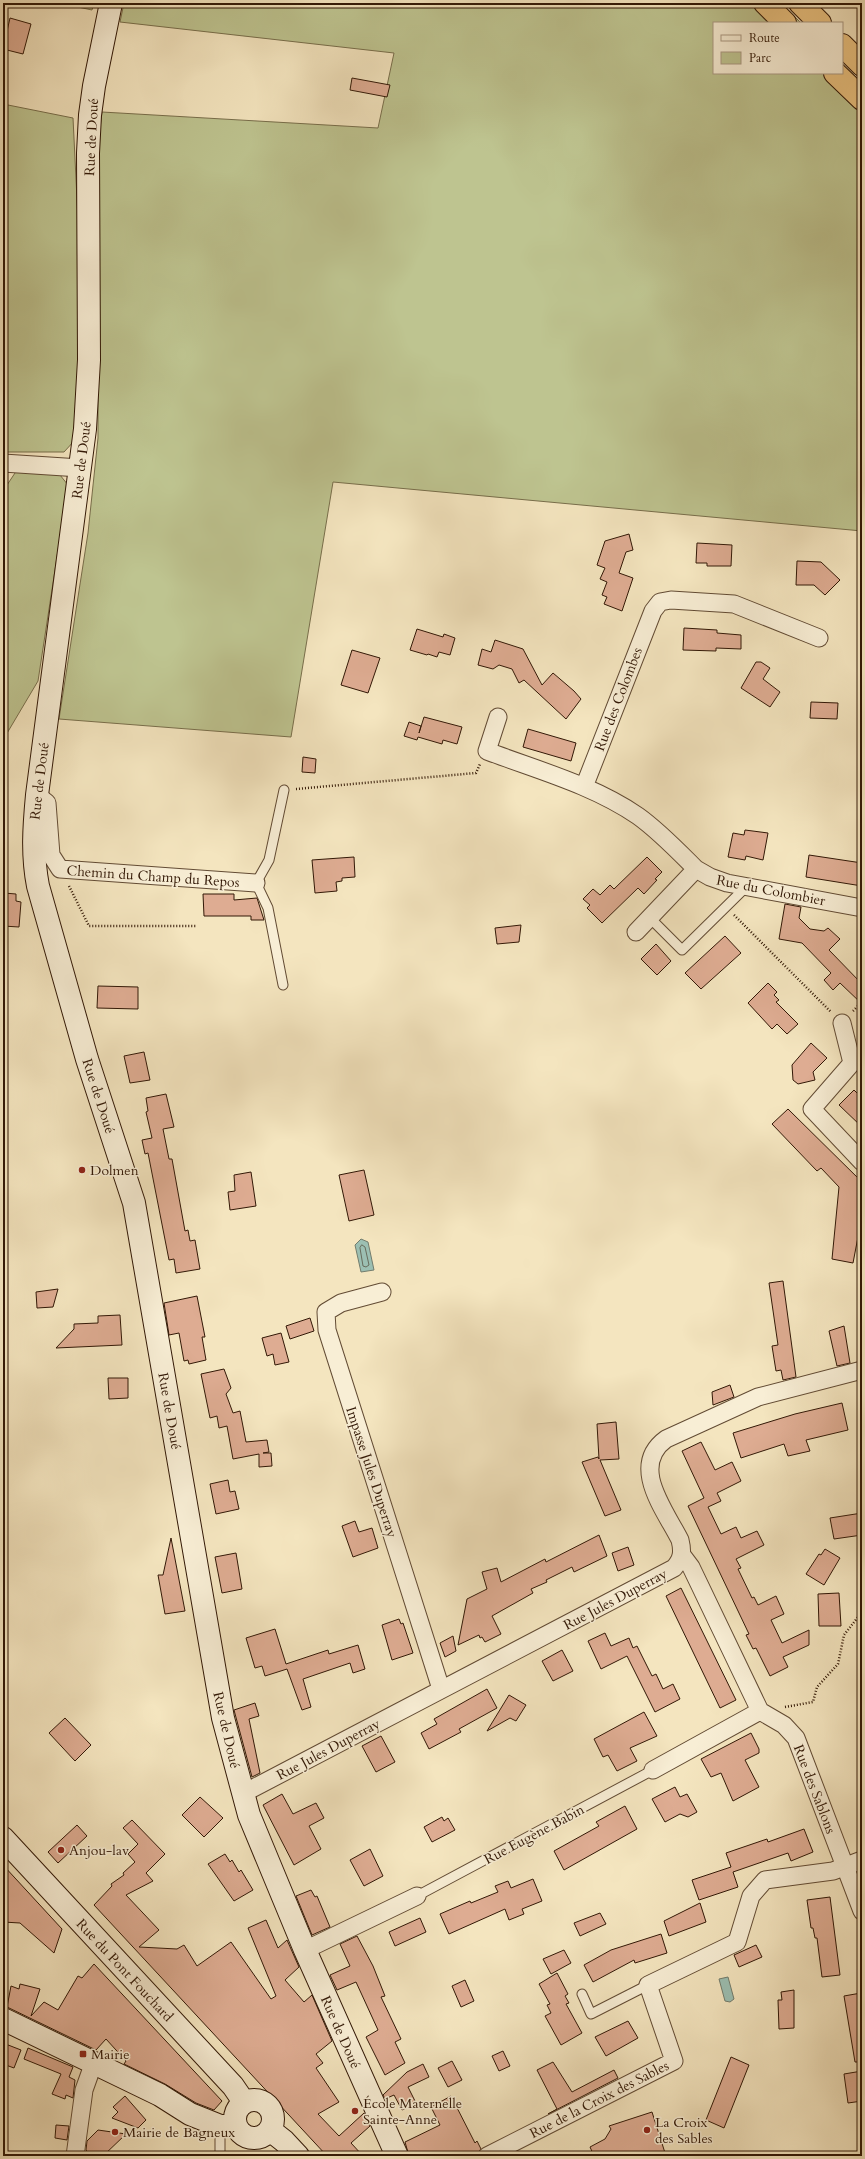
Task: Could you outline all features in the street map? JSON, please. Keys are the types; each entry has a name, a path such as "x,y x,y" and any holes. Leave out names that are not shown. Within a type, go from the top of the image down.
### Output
{"highway":[{"path":"765,3 784,22"},
{"path":"800,3 819,22"},
{"path":"843,45 862,64"},
{"path":"836,74 862,100"}],"street":[{"name":"Rue de Doué","path":"111,3 94,86 90,115 88,153 89,360 87,415 37,795 33,836 34,861 38,886 87,1059 134,1203 223,1718 242,1794 249,1815 305,1950 397,2156"},
{"path":"3,463 80,468"},
{"name":"Rue des Colombes","path":"584,787 653,611 660,602 671,600 734,604 819,638"},
{"path":"487,751 498,717"},
{"name":"Rue du Colombier","path":"487,751 584,787 638,815 662,835 696,869 710,877 747,886 862,908"},
{"name":"Chemin du Champ du Repos","path":"37,795 47,803 51,854 60,869 256,883"},
{"path":"636,932 696,869"},
{"path":"842,1023 852,1063 812,1109 862,1162"},
{"name":"Impasse Jules Duperray","path":"382,1292 341,1303 326,1312 327,1330 441,1689"},
{"path":"760,1711 691,1567 682,1555 680,1540 650,1482 649,1462 658,1445 666,1440 758,1397 862,1370"},
{"name":"Rue Jules Duperray","path":"242,1794 668,1572 679,1562 682,1555"},
{"name":"Rue Eugène Babin","path":"653,1770 760,1711"},
{"name":"Rue des Sablons","path":"760,1711 784,1725 796,1738 862,1911"},
{"name":"Rue du Pont Fouchard","path":"3,1838 233,2086 244,2102"},
{"path":"648,1985 736,1942 751,1896 765,1880 833,1871 862,1860"},
{"name":"Rue Eugène Babin","path":"305,1950 417,1896"},
{"name":"Rue de la Croix des Sables","path":"487,2156 674,2061 648,1985"},
{"path":"3,2019 160,2095 190,2114 228,2126 244,2135 255,2138 260,2137 270,2130 273,2118 268,2106 257,2100 244,2102 228,2126"},
{"path":"75,2156 84,2090 94,2062"},
{"path":"270,2130 284,2141 298,2156"}],"lane":[{"path":"283,986 268,908 256,883 270,860 284,790"},
{"path":"649,917 682,950 747,886"},
{"name":"Rue Eugène Babin","path":"417,1896 653,1770"},
{"path":"582,1994 591,2014 648,1985"},
{"path":"220,2156 228,2126"}],"path":[{"path":"284,790 476,773 487,751"},
{"path":"60,869 89,926 196,926"},
{"path":"725,906 842,1023"},
{"path":"760,1711 813,1702 817,1687 838,1664 844,1635 862,1612"}],"green space":[{"path":"59,3 94,3 92,10"},
{"path":"124,3 781,3 800,22 713,22 713,74 843,74 843,65 862,83 862,531 333,482 291,737 59,719 88,533 98,438 98,144 102,112 378,128 394,53 120,22"},
{"path":"3,104 73,118 78,220 81,380 75,440 64,452 3,452"},
{"path":"17,470 60,475 68,485 38,681 3,740 3,491"}],"water":[{"path":"361,1239 368,1242 374,1270 361,1272 355,1245"},
{"path":"728,1977 734,1999 730,2002 725,2001 719,1979"}],"building":[{"path":"10,18 31,24 23,54 3,49"},
{"path":"352,78 390,85 387,97 350,90"},
{"path":"629,534 633,550 626,552 619,573 633,578 622,611 604,604 607,597 602,595 607,582 600,579 605,568 597,565 605,541"},
{"path":"697,543 732,545 731,566 707,566 707,563 696,563"},
{"path":"797,561 821,562 840,580 825,595 814,585 796,585"},
{"path":"684,628 717,630 717,633 741,635 741,649 716,648 716,651 683,650"},
{"path":"417,629 443,637 444,634 455,638 450,655 439,652 437,657 410,650"},
{"path":"495,640 523,649 542,685 553,673 574,691 581,699 566,719 524,680 519,683 512,669 499,665 493,669 478,665 482,649 491,652"},
{"path":"352,650 380,658 368,693 341,685"},
{"path":"756,662 761,662 770,668 763,679 780,692 770,707 741,688"},
{"path":"811,702 838,703 837,719 810,718"},
{"path":"424,717 462,727 457,744 443,740 442,744 418,737 417,740 404,736 409,722 421,726 419,733"},
{"path":"528,729 576,743 571,761 523,747"},
{"path":"303,757 316,759 315,773 302,772"},
{"path":"745,830 768,833 763,860 746,856 745,860 728,857 733,833 744,835"},
{"path":"809,855 862,863 862,886 806,877"},
{"path":"354,857 355,877 342,878 342,881 336,882 337,891 315,893 312,860"},
{"path":"647,857 662,872 655,879 657,880 644,894 638,888 602,923 587,908 590,905 583,899 593,889 600,895 610,885 614,889"},
{"path":"4,893 16,894 16,901 21,902 19,927 3,926"},
{"path":"203,894 234,894 234,900 257,898 264,920 251,920 251,916 204,916"},
{"path":"785,904 801,907 799,918 810,929 824,931 828,928 840,939 829,950 862,984 862,1004 840,983 833,990 824,980 831,973 802,943 779,939"},
{"path":"521,925 519,942 497,944 495,928"},
{"path":"725,936 741,953 701,989 685,973"},
{"path":"656,944 671,961 657,975 641,959"},
{"path":"768,983 777,992 774,995 779,1000 776,1002 798,1024 787,1034 777,1024 772,1029 748,1003"},
{"path":"98,986 138,987 138,1009 97,1008"},
{"path":"811,1043 827,1058 813,1072 815,1080 798,1084 793,1080 792,1065"},
{"path":"144,1052 150,1080 130,1083 124,1056"},
{"path":"854,1090 862,1098 862,1127 839,1105"},
{"path":"166,1094 174,1127 163,1129 169,1159 172,1159 185,1231 188,1230 190,1241 195,1240 200,1269 176,1273 174,1259 169,1260 148,1153 145,1154 142,1140 152,1138 146,1112 148,1111 146,1098"},
{"path":"788,1109 862,1182 862,1216 853,1263 832,1259 839,1187 821,1168 817,1171 772,1124"},
{"path":"364,1170 374,1215 349,1221 339,1175"},
{"path":"251,1172 256,1206 230,1210 228,1192 235,1191 234,1175"},
{"path":"783,1281 796,1377 783,1380 781,1370 776,1371 772,1346 778,1345 769,1283"},
{"path":"58,1289 53,1307 37,1308 36,1292"},
{"path":"197,1296 205,1337 202,1337 206,1360 189,1364 188,1360 184,1361 179,1333 169,1335 164,1303"},
{"path":"120,1315 122,1345 56,1348 74,1329 74,1324 98,1323 98,1316"},
{"path":"310,1318 314,1331 290,1339 286,1326"},
{"path":"844,1326 850,1363 837,1366 829,1331"},
{"path":"281,1333 289,1362 275,1365 273,1354 267,1356 262,1338"},
{"path":"224,1369 231,1388 226,1394 233,1413 240,1411 246,1442 267,1440 269,1452 263,1453 271,1453 272,1466 259,1467 259,1454 233,1459 227,1426 219,1428 217,1416 210,1418 201,1374"},
{"path":"108,1378 128,1378 128,1398 109,1399"},
{"path":"730,1385 734,1397 713,1405 712,1392"},
{"path":"842,1403 848,1430 806,1440 810,1451 788,1456 784,1444 741,1458 733,1433 795,1414"},
{"path":"616,1422 619,1459 600,1460 621,1510 605,1516 582,1462 598,1457 599,1459 597,1424"},
{"path":"701,1442 715,1470 732,1462 741,1481 717,1493 721,1501 708,1507 721,1534 736,1527 741,1538 757,1531 764,1545 736,1559 741,1568 738,1569 752,1598 754,1597 758,1605 776,1596 784,1614 771,1620 782,1643 809,1630 809,1645 783,1657 788,1667 770,1676 756,1648 753,1649 746,1635 749,1634 688,1506 704,1498 682,1451"},
{"path":"228,1480 230,1492 235,1491 239,1509 216,1514 210,1484"},
{"path":"862,1513 862,1535 834,1539 830,1518"},
{"path":"355,1521 359,1532 372,1528 378,1548 353,1557 342,1526"},
{"path":"599,1535 607,1556 574,1572 572,1567 546,1580 547,1582 531,1589 533,1593 492,1616 501,1634 485,1642 479,1635 458,1645 467,1599 487,1589 482,1572 497,1568 501,1582 545,1559 546,1562"},
{"path":"171,1538 185,1611 165,1614 158,1575 163,1575"},
{"path":"628,1547 634,1565 618,1571 612,1553"},
{"path":"825,1549 840,1558 824,1585 806,1574 819,1554 821,1555"},
{"path":"236,1553 242,1589 222,1593 215,1557"},
{"path":"681,1588 736,1700 720,1708 666,1596"},
{"path":"839,1593 841,1626 819,1626 818,1594"},
{"path":"399,1619 401,1624 403,1623 413,1653 392,1660 382,1625"},
{"path":"275,1629 286,1664 328,1650 329,1654 358,1645 365,1669 353,1673 350,1663 303,1679 311,1707 302,1710 287,1669 265,1676 262,1666 255,1668 246,1638"},
{"path":"605,1633 611,1646 629,1638 633,1648 637,1646 652,1676 656,1674 663,1689 673,1684 680,1699 655,1712 627,1656 601,1669 588,1641"},
{"path":"453,1636 456,1651 445,1657 440,1643"},
{"path":"562,1650 573,1671 553,1681 542,1661"},
{"path":"487,1689 497,1708 459,1729 461,1732 429,1749 421,1733 437,1724 434,1719"},
{"path":"509,1695 526,1705 516,1721 510,1718 487,1731"},
{"path":"255,1703 259,1716 249,1719 260,1773 252,1777 234,1710"},
{"path":"644,1712 657,1736 630,1748 637,1761 617,1771 608,1755 603,1757 594,1739"},
{"path":"65,1718 91,1745 75,1761 49,1733"},
{"path":"751,1733 759,1749 759,1753 745,1760 759,1787 733,1801 721,1773 711,1777 701,1759"},
{"path":"381,1736 395,1762 376,1772 362,1746"},
{"path":"675,1787 680,1797 687,1794 697,1812 688,1817 680,1814 665,1822 652,1799"},
{"path":"282,1794 293,1814 316,1803 324,1818 309,1826 321,1849 294,1865 263,1805"},
{"path":"200,1797 223,1818 204,1837 182,1815"},
{"path":"625,1806 637,1829 564,1870 554,1851 599,1826 596,1822"},
{"path":"442,1817 444,1821 448,1818 455,1830 432,1842 424,1827"},
{"path":"132,1820 165,1854 146,1873 153,1881 126,1895 159,1930 139,1947 177,1949 184,1945 197,1966 231,1942 271,1999 276,1996 248,1928 266,1920 278,1948 287,1940 299,1967 285,1980 304,2002 312,1995 332,2041 316,2054 323,2063 316,2068 339,2102 318,2114 339,2136 364,2113 370,2126 351,2143 363,2156 327,2156 94,1905 112,1886 111,1884 124,1875 123,1873 135,1862 128,1854 138,1844 123,1828"},
{"path":"77,1825 87,1836 58,1863 48,1852"},
{"path":"804,1829 813,1852 791,1861 788,1853 733,1872 738,1887 699,1900 692,1880 731,1867 726,1853 767,1839 768,1842"},
{"path":"370,1849 383,1876 364,1886 350,1860"},
{"path":"225,1854 230,1862 232,1860 239,1872 241,1870 253,1890 234,1901 208,1864"},
{"path":"3,1865 62,1929 54,1953 20,1923 3,1922"},
{"path":"533,1879 542,1901 522,1909 524,1914 509,1920 505,1909 449,1934 440,1914 470,1901 471,1903 498,1892 495,1886 508,1881 511,1888"},
{"path":"311,1890 315,1897 317,1896 330,1927 312,1935 296,1896"},
{"path":"830,1897 840,1975 822,1977 817,1938 815,1938 813,1928 811,1928 807,1900"},
{"path":"700,1903 706,1922 669,1936 664,1921"},
{"path":"600,1913 606,1924 580,1936 574,1923"},
{"path":"420,1918 426,1932 395,1946 389,1932"},
{"path":"661,1934 667,1953 635,1963 634,1960 593,1982 584,1965 611,1950"},
{"path":"357,1936 373,1966 385,1996 381,1997 401,2039 395,2042 405,2063 385,2075 366,2037 378,2030 356,1982 337,1990 330,1975 350,1966 340,1944"},
{"path":"756,1945 762,1957 739,1967 734,1955"},
{"path":"564,1950 571,1963 551,1974 543,1959"},
{"path":"94,1964 222,2101 214,2110 196,2103 165,2084 124,2064 126,2061 106,2039 96,2050 7,2007 11,1986 19,1989 20,1984 40,1989 31,2016 44,2002 58,2010 78,1976 82,1978"},
{"path":"557,1973 568,1994 565,1996 569,2003 566,2004 582,2033 561,2045 545,2016 551,2013 547,2005 550,2004 539,1984"},
{"path":"465,1980 474,2001 461,2007 452,1986"},
{"path":"794,1990 794,2028 779,2029 778,2000 782,2000 781,1992"},
{"path":"861,1993 862,2062 855,2062 844,1996"},
{"path":"628,2021 638,2038 606,2056 595,2037"},
{"path":"3,2043 21,2050 14,2068 3,2064"},
{"path":"28,2048 73,2067 69,2077 75,2080 73,2098 66,2095 65,2099 52,2094 61,2074 24,2059"},
{"path":"503,2051 510,2066 499,2071 492,2056"},
{"path":"731,2057 749,2065 724,2128 706,2120"},
{"path":"452,2061 462,2080 448,2087 438,2068"},
{"path":"553,2062 572,2092 614,2070 618,2078 548,2114 557,2109 537,2070"},
{"path":"423,2064 429,2077 408,2087 416,2103 402,2110 394,2095 385,2099 383,2095 407,2072"},
{"path":"862,2071 862,2101 848,2103 844,2074"},
{"path":"125,2096 146,2120 138,2128 112,2118 118,2112 113,2107"},
{"path":"451,2096 475,2143 477,2141 481,2149 477,2156 409,2156 405,2142 440,2125 431,2107"},
{"path":"652,2112 666,2156 594,2156 590,2147 605,2139 611,2129 609,2126"},
{"path":"56,2125 69,2126 67,2140 55,2138"},
{"path":"98,2130 126,2134 103,2156 91,2156 86,2150 87,2141"}],"place":[{"name":"Dolmen","path":"82,1170"},
{"name":"Anjou-lav","path":"61,1850"},
{"name":"Mairie","path":"83,2054"},
{"name":"École Maternelle Sainte-Anne","path":"355,2111"},
{"name":"La Croix des Sables","path":"647,2130"},
{"name":"Mairie de Bagneux","path":"115,2132"}]}
